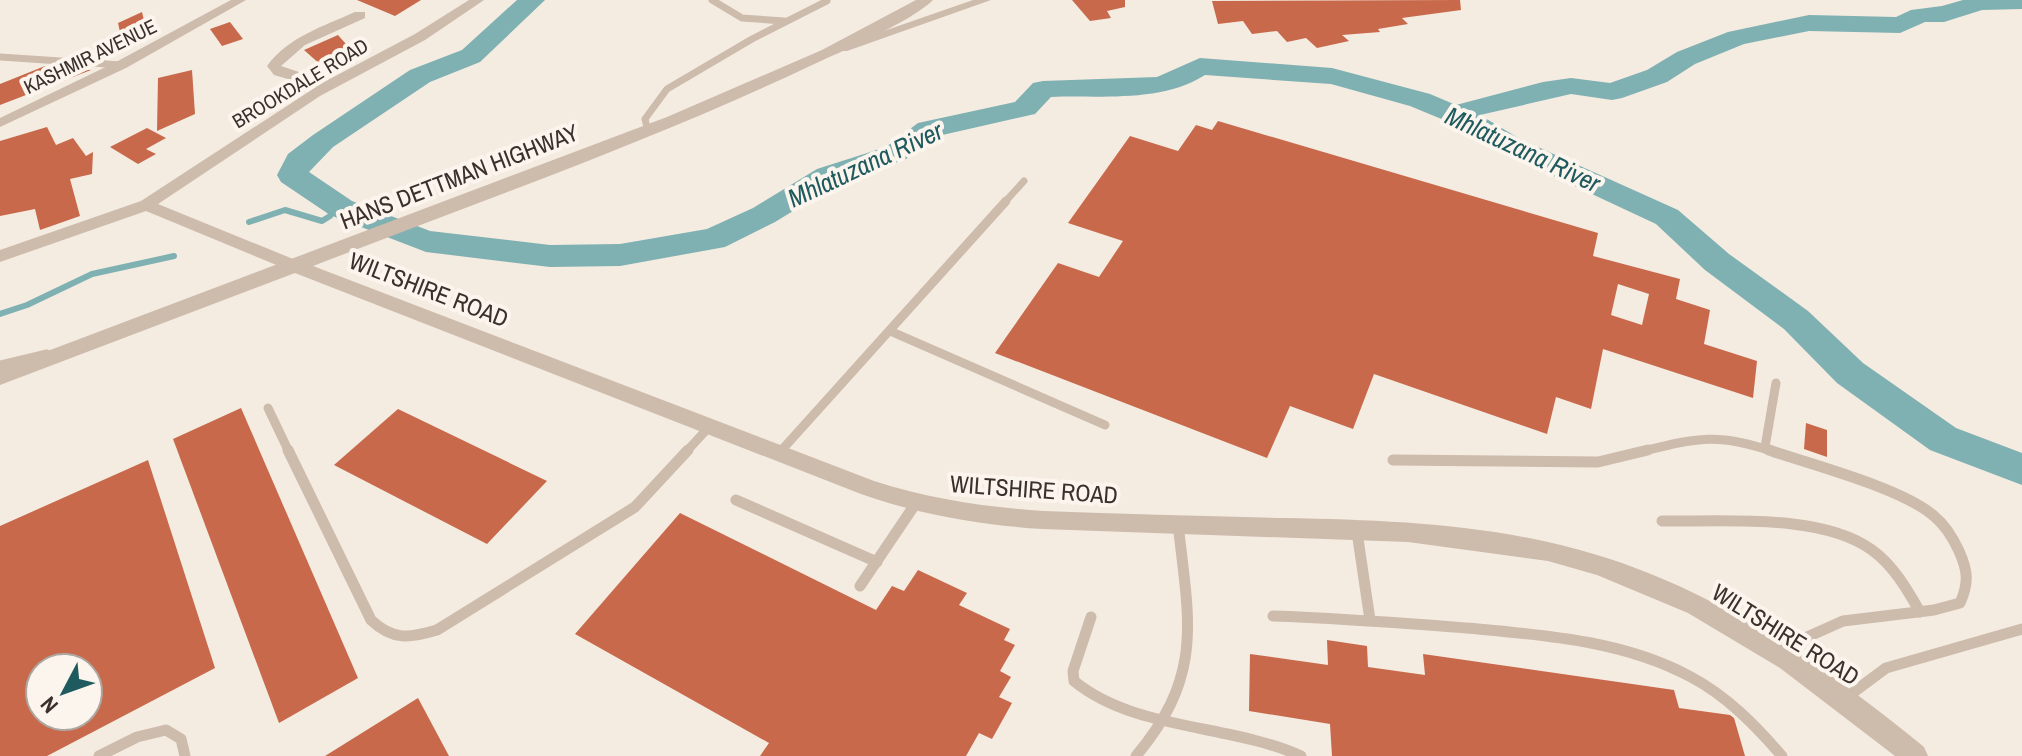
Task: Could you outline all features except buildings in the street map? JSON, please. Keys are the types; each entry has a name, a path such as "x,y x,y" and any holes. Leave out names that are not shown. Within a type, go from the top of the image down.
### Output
{"street":[{"name":"KASHMIR AVENUE","path":"0,123 121,65 240,0"},
{"name":"BROOKDALE ROAD","path":"0,256 146,205 327,86 420,37 478,0"},
{"name":"HANS DETTMAN HIGHWAY","path":"0,377 297,267 743,93 832,52 926,0"},
{"path":"832,52 985,0"},
{"path":"327,86 279,72 274,66 283,55 312,37 360,15"},
{"name":"WILTSHIRE ROAD","path":"146,205 709,427 916,503 969,514 1012,518 1431,535 1495,542 1605,568 1690,604 1775,652 1844,700 1915,756"}],"lane":[{"path":"712,0 742,18 787,21"},
{"path":"648,131 645,119 667,89 827,1"},
{"path":"0,57 121,65"},
{"path":"779,453 1024,181"},
{"path":"890,331 1105,425"},
{"path":"0,365 27,357 73,350"},
{"path":"1765,447 1776,383"},
{"path":"268,408 371,620 385,635 407,639 437,630 635,507 709,427"},
{"path":"1393,460 1598,462 1722,437 1765,447 1907,498 1934,516 1952,537 1967,569 1967,588 1960,603 1940,611 1856,618 1822,627 1804,633 1775,652"},
{"path":"736,500 877,562"},
{"path":"860,586 916,503"},
{"path":"1662,521 1784,526 1835,532 1860,541 1881,557 1902,580 1920,612"},
{"path":"1136,756 1165,721 1179,695 1186,666 1188,624 1178,524"},
{"path":"1357,532 1370,620"},
{"path":"1273,616 1370,620 1549,636 1629,652 1681,672 1716,693 1782,756"},
{"path":"1091,617 1073,671 1074,681 1091,695 1165,721 1281,747 1301,756"},
{"path":"1844,700 1886,668 2022,629"},
{"path":"99,756 137,737 166,730 181,739 185,756"}],"waterway":[{"name":"Mhlatuzana River","path":"532,0 471,56 420,76 323,141 299,161 292,175 341,208 426,241 550,256 620,255 714,239 764,215 828,176 896,153 928,129 1025,108 1043,89 1157,85 1178,80 1200,66 1332,76 1420,100 1454,114"},
{"path":"1454,114 1543,90 1571,86 1612,92 1657,76 1686,58 1737,38 1809,23 1900,25 1920,15 1944,14 1980,3 2022,1"},
{"name":"Mhlatuzana River","path":"1454,114 1510,145 1667,217 1717,262 1796,320 1850,373 1943,439 2022,469"},
{"path":"249,222 285,210 322,221 330,216 335,204"},
{"path":"0,314 27,305 92,274 174,256"}]}
